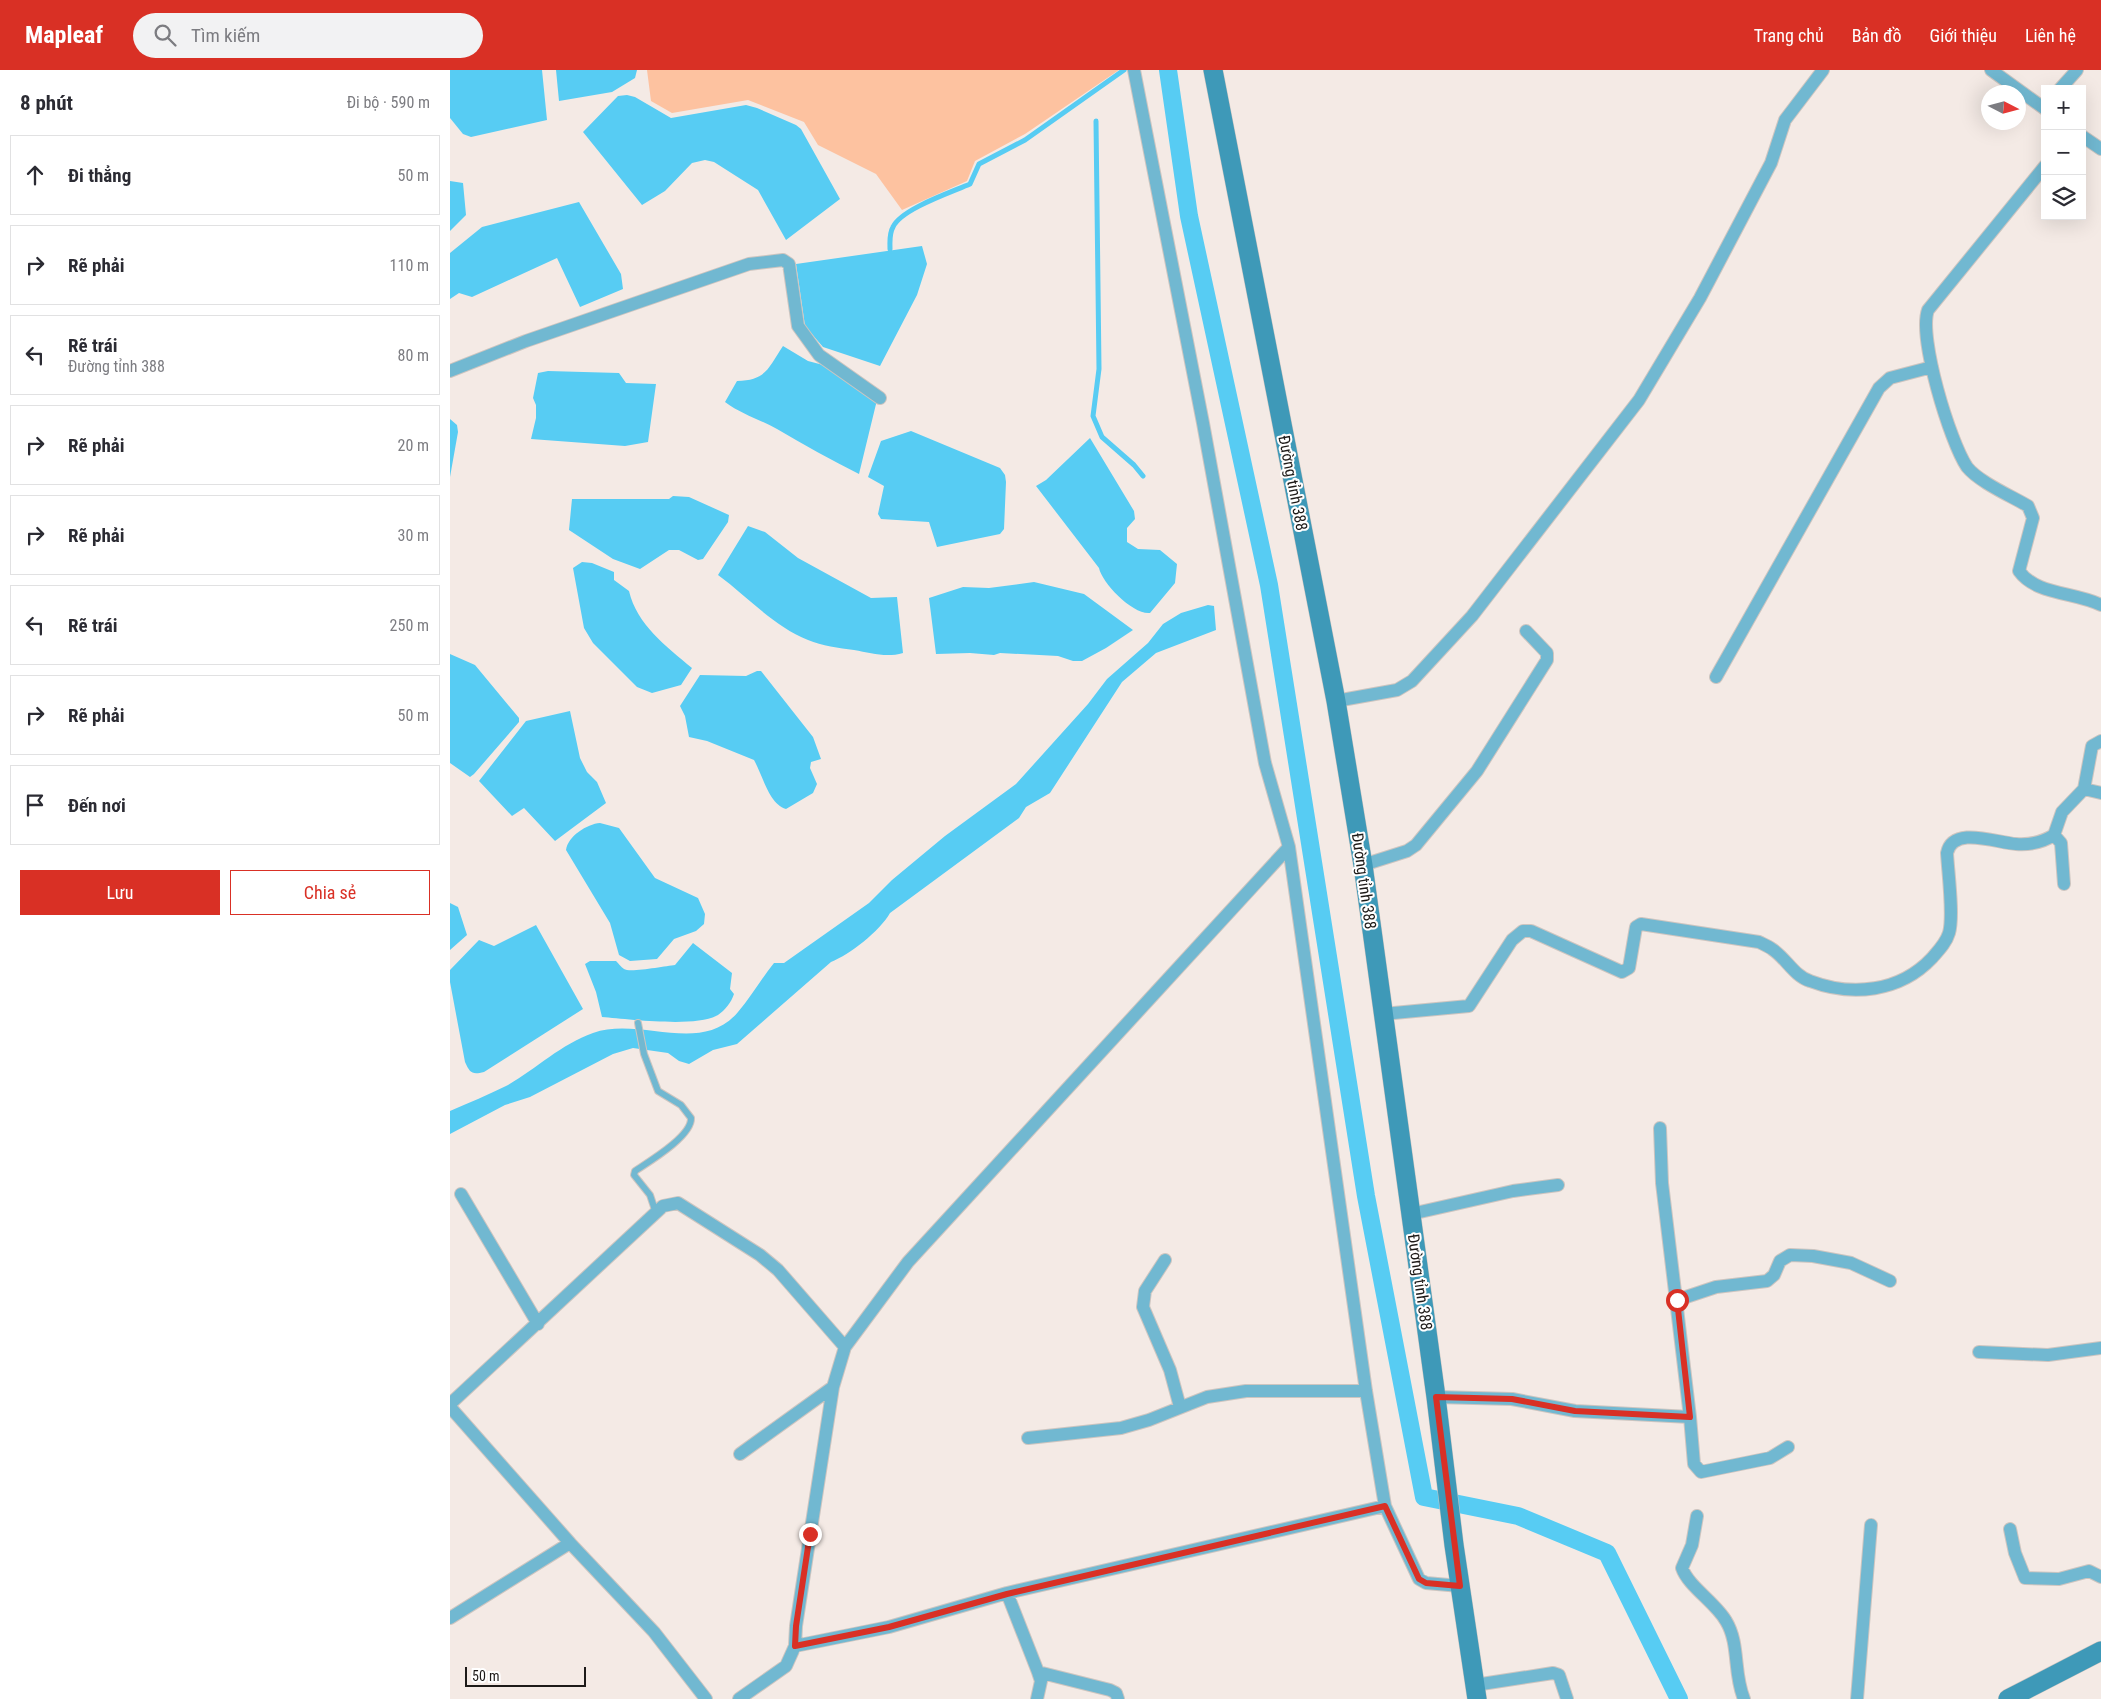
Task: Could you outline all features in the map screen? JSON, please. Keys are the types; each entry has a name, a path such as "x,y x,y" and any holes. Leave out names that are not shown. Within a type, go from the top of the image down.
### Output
{"main road":[{"name":"Đường tỉnh 388","path":"1213,70 1336,701 1363,865 1436,1397 1454,1545 1476,1692"},
{"path":"2008,1699 2101,1651"}],"street":[{"path":"1134,70 1203,423 1265,763 1289,847 1366,1391 1385,1506 1419,1579 1426,1583 1460,1586"},
{"path":"1336,701 1397,690 1412,682 1472,616 1640,400 1700,298 1766,171 1785,120 1823,70"},
{"path":"1991,70 2041,105"},
{"path":"2064,85 2077,70"},
{"path":"2086,139 2101,149"},
{"path":"2041,171 1928,310 1926,321 1932,367 1939,395 1968,467 1974,474 2028,506 2032,511 2033,518 2020,562 2019,571 2022,576 2025,580 2038,587 2087,598 2101,605"},
{"path":"450,371 526,340 750,264 783,260 789,264 798,326 819,355 880,398"},
{"path":"1716,676 1879,388 1890,378 1932,367"},
{"path":"1363,865 1407,851 1416,845 1477,771 1547,660 1547,653 1526,631"},
{"path":"2054,835 2062,812 2084,789 2092,746 2101,741"},
{"path":"2084,789 2101,792"},
{"path":"2054,835 2061,842 2064,884"},
{"path":"1383,1014 1469,1006 1512,940 1523,931 1531,931 1622,972 1627,971 1636,927 1641,924 1759,942 1772,949 1808,981 1848,989 1875,989 1904,979 1924,967 1944,944 1950,931 1948,845 1977,836 2014,844 2030,844 2054,835"},
{"path":"739,1699 786,1666 795,1646 796,1626 833,1387 845,1347 908,1262 1289,847"},
{"path":"1660,1128 1662,1183 1677,1300 1694,1464 1701,1472 1774,1457 1788,1447"},
{"path":"1411,1214 1513,1191 1558,1185"},
{"path":"461,1194 538,1324"},
{"path":"706,1699 654,1632 570,1543 450,1406 663,1206 678,1203 760,1255 778,1270 845,1347"},
{"path":"1677,1300 1716,1287 1767,1281 1774,1275 1780,1261 1790,1255 1813,1256 1851,1263 1890,1281"},
{"path":"1165,1260 1145,1291 1143,1307 1170,1370 1180,1407"},
{"path":"1979,1352 2048,1355 2101,1348"},
{"path":"740,1454 833,1387"},
{"path":"1028,1438 1121,1428 1149,1420 1207,1397 1246,1391 1366,1391"},
{"path":"1436,1397 1512,1399 1575,1411 1690,1417"},
{"path":"795,1646 889,1627 1007,1594 1385,1506"},
{"path":"1697,1516 1692,1545 1682,1568 1686,1576 1715,1605 1733,1635 1737,1683 1744,1699"},
{"path":"1857,1699 1871,1525"},
{"path":"2010,1529 2015,1553 2025,1578 2059,1579 2089,1571 2101,1577"},
{"path":"450,1618 570,1543"},
{"path":"1007,1594 1038,1672 1040,1682 1037,1699"},
{"path":"1038,1672 1110,1690 1116,1693 1118,1699"},
{"path":"1476,1692 1553,1673 1559,1675 1567,1699"}],"lane":[{"path":"638,1023 644,1054 658,1091 681,1105 692,1118 690,1129 635,1172 636,1179 650,1195 654,1207"}],"shaded area":[{"path":"647,70 1119,70 1025,134 975,161 967,181 902,210 876,174 818,145 804,122 748,100 672,113 651,101"}],"water":[{"path":"450,70 542,70 547,120 471,137 463,134 450,118"},
{"path":"556,70 637,70 635,78 612,92 559,101"},
{"path":"627,95 635,97 671,118 746,105 796,125 801,129 840,199 786,240 758,190 714,162 705,160 692,163 665,191 642,205 583,132 618,96"},
{"path":"450,181 463,183 466,215 450,231"},
{"path":"579,202 621,274 623,289 580,307 557,258 472,297 459,293 450,299 450,253 482,227"},
{"path":"922,246 927,264 917,295 880,366 823,347 805,326 796,264"},
{"path":"783,346 808,361 827,366 877,400 859,474 725,402 737,381 761,375 770,366"},
{"path":"548,371 619,373 626,383 656,384 648,442 625,446 531,439 536,418 536,405 533,398 538,373"},
{"path":"450,419 457,425 458,432 450,477"},
{"path":"911,431 1000,468 1005,475 1006,482 1004,529 1000,534 937,547 929,522 881,519 878,514 884,486 868,477 881,441"},
{"path":"1090,438 1134,511 1135,519 1127,528 1127,542 1138,549 1160,550 1177,564 1175,583 1150,613 1135,609 1119,597 1036,486 1046,480"},
{"path":"673,496 689,497 729,515 728,522 703,559 698,560 679,550 669,550 640,569 613,559 569,530 572,499 669,499"},
{"path":"748,526 765,532 798,558 871,598 897,597 903,653 891,655 878,654 819,644 808,640 783,627 718,575"},
{"path":"582,562 592,563 614,572 614,580 629,591 633,603 646,625 663,643 692,668 681,685 652,693 637,687 593,643 584,628 573,568"},
{"path":"1034,582 1084,594 1133,630 1082,661 1073,661 1058,656 1000,653 994,655 970,653 936,654 929,598 963,587 989,588"},
{"path":"1208,605 1214,606 1216,630 1156,653 1122,682 1050,793 1026,807 1019,818 890,913 864,942 831,962 737,1044 713,1050 689,1064 679,1061 668,1053 633,1048 613,1054 530,1097 505,1105 450,1134 450,1111 517,1080 559,1050 593,1033 611,1029 630,1029 688,1033 706,1031 723,1025 743,1006 774,963 784,963 869,903 892,880 945,836 1016,784 1088,704 1107,679 1148,643 1163,624 1181,613"},
{"path":"450,654 475,665 519,718 519,722 470,777 450,763"},
{"path":"761,671 813,737 821,759 811,762 810,768 817,784 813,793 786,809 780,806 771,796 754,760 707,741 689,737 685,716 680,706 700,675 746,676"},
{"path":"570,711 580,758 587,772 597,782 606,803 555,841 524,808 512,816 479,781 526,721"},
{"path":"600,823 619,828 655,878 698,898 705,914 704,924 696,931 674,939 657,959 630,961 619,955 610,923 566,850 570,840 579,832 589,826"},
{"path":"450,903 458,907 467,935 450,950"},
{"path":"536,925 583,1009 484,1072 472,1072 468,1069 465,1062 450,982 450,970 479,940 494,946"},
{"path":"693,943 732,973 730,989 734,994 721,1013 708,1019 679,1022 602,1017 596,992 585,964 590,961 616,961 624,969 628,970 675,965"}],"waterway":[{"path":"890,249 892,230 898,220 916,208 970,184 979,164 1025,140 1124,70"},
{"path":"1168,70 1189,216 1269,585 1366,1196 1424,1497 1518,1516 1607,1553 1679,1699"},
{"path":"1096,121 1099,369 1093,416 1102,437 1134,465 1143,476"}],"route":[{"path":"810,1534 796,1626 795,1646 889,1627 1007,1594 1385,1506 1419,1579 1426,1583 1460,1586 1436,1397 1512,1399 1575,1411 1690,1417 1688,1381 1682,1348 1677,1300"}]}
